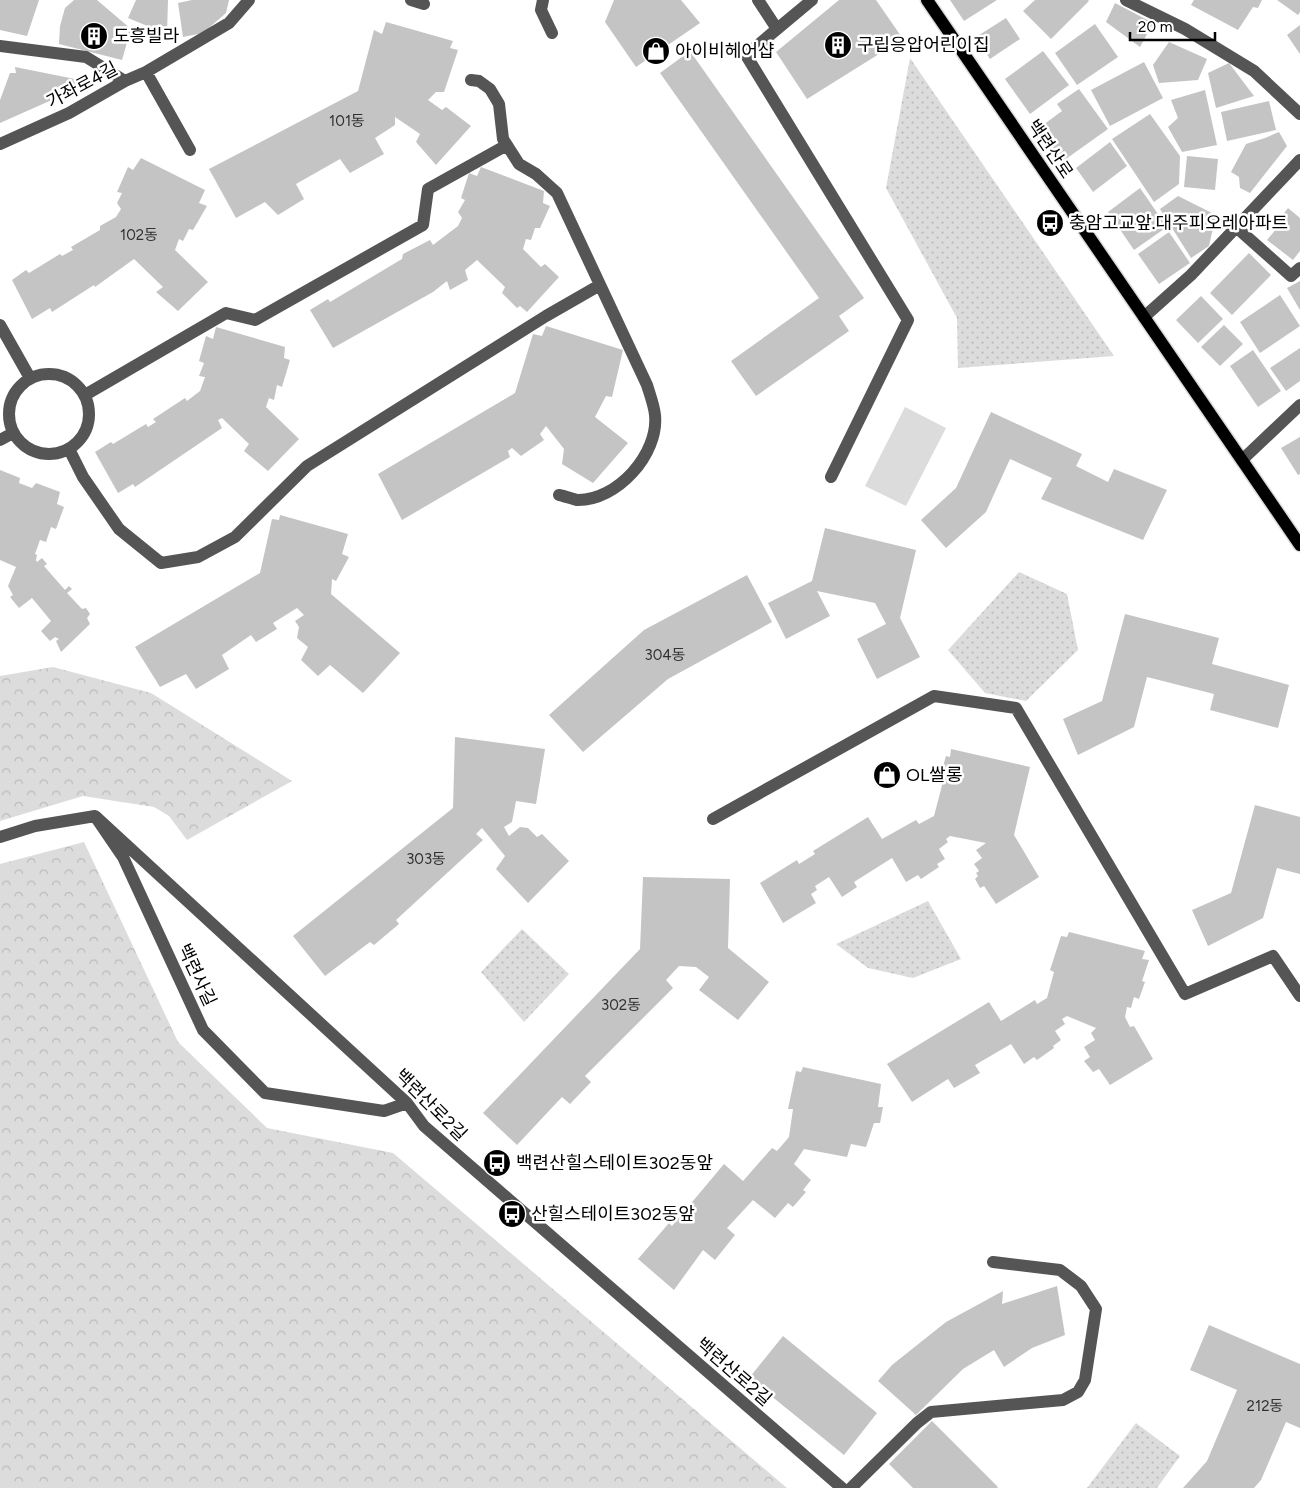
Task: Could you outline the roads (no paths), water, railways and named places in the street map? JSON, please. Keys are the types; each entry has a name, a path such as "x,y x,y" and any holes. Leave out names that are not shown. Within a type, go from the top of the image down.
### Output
{"main road":[{"name":"백련산로","path":"927,0 1300,545"}],"street":[{"name":"가좌로4길","path":"0,144 69,113 125,81 146,72 229,23 249,0"},
{"path":"410,0 424,4"},
{"path":"758,0 777,29"},
{"path":"812,0 746,55 908,320 831,477"},
{"path":"1126,0 1185,29 1254,71 1300,114"},
{"path":"542,5 552,33"},
{"path":"0,46 86,57 125,81"},
{"path":"146,72 190,150"},
{"path":"471,80 479,80 490,89 499,104 503,139 520,164 536,174 557,193 647,385 655,416 652,439 646,455 621,485 603,496 577,500 559,495"},
{"path":"85,395 226,313 255,320 423,225 428,189 507,145"},
{"path":"1144,317 1191,275 1300,160"},
{"path":"1236,228 1295,272"},
{"path":"69,449 83,477 119,529 161,563 198,557 235,537 307,466 546,316 600,285"},
{"path":"0,325 30,378"},
{"path":"42,374 55,374 67,378 77,385 85,395 89,407 89,419 85,431 78,442 69,449 43,454 31,450 13,433 9,421 9,408 13,396 20,386 30,378 42,374"},
{"path":"1242,460 1300,405"},
{"path":"0,440 13,433"},
{"path":"713,820 934,696 1016,708 1185,994 1273,956 1300,996"},
{"path":"0,837 36,826 95,816"},
{"name":"백련사길","path":"95,816 123,857 203,1030 265,1093 384,1111 407,1103"},
{"name":"백련산로2길","path":"95,816 407,1103 424,1126 842,1488"},
{"path":"851,1488 917,1423 932,1412 1063,1400 1078,1392 1085,1380 1096,1309 1082,1286 1060,1270 993,1262"}],"place":[{"name":"도흥빌라","path":"94,36"},
{"name":"구립응압어린이집","path":"838,45"},
{"name":"아이비헤어샵","path":"656,51"},
{"name":"충암고교앞.대주피오레아파트","path":"1050,223"},
{"name":"OL쌀롱","path":"887,775"},
{"name":"백련산힐스테이트302동앞","path":"497,1163"},
{"name":"산힐스테이트302동앞","path":"512,1214"}]}
